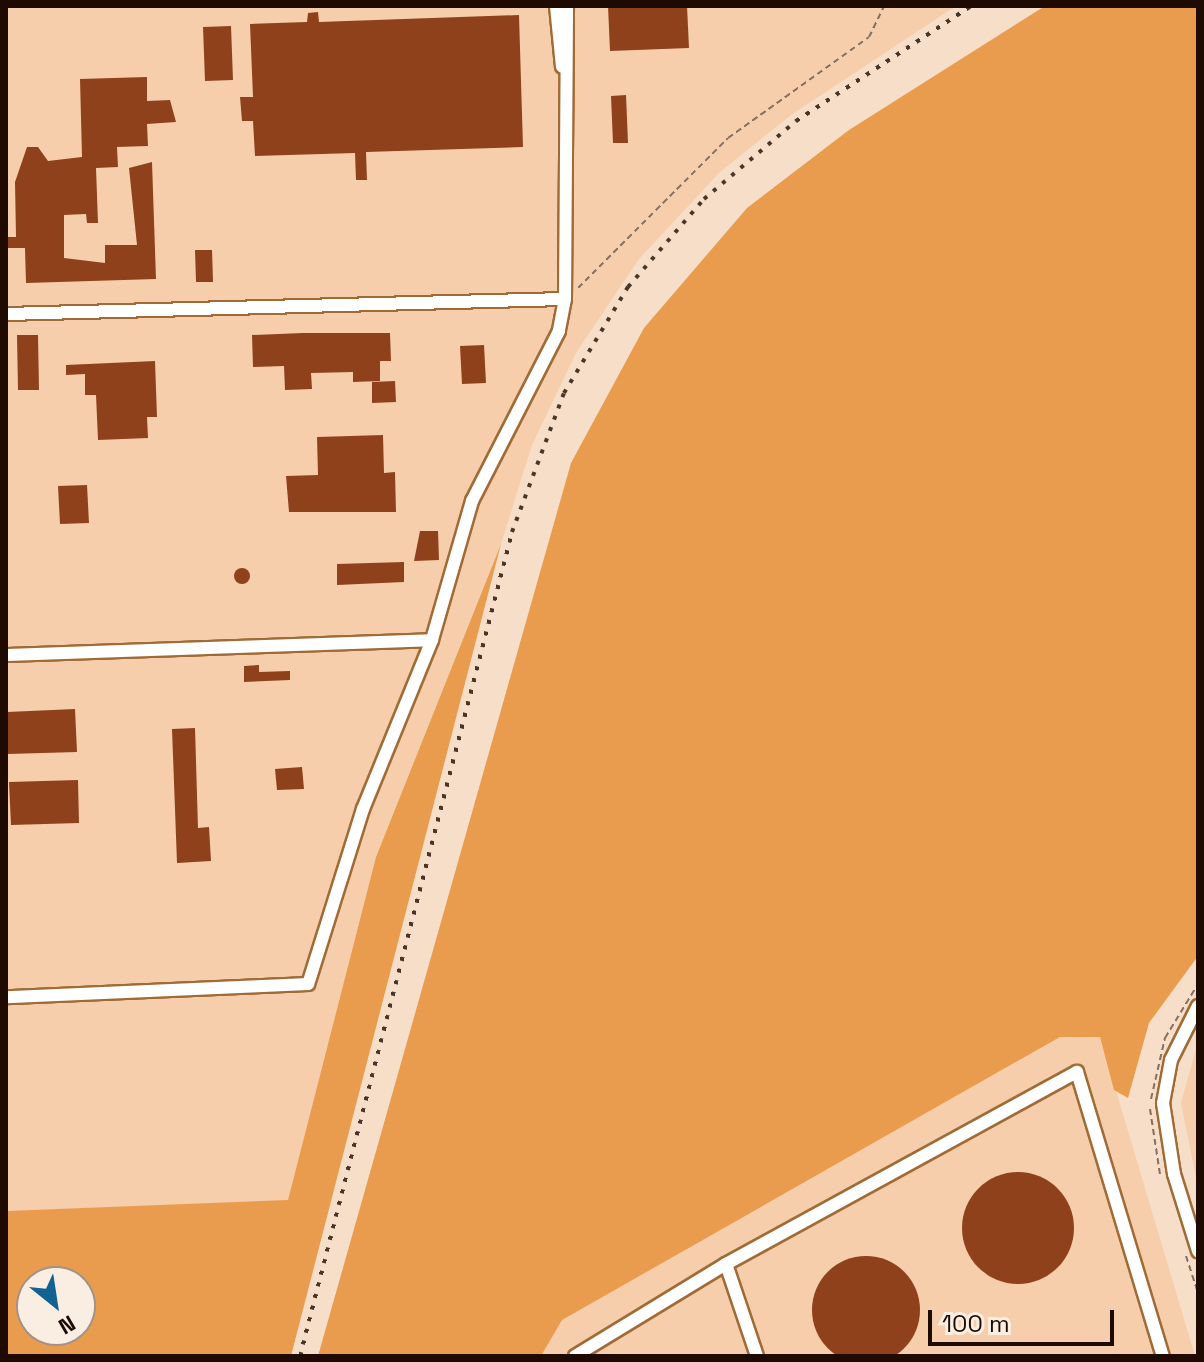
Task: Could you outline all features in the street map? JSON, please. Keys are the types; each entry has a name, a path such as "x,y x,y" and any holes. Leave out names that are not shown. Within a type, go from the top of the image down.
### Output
{"street":[{"path":"556,6 565,82"},
{"path":"6,997 308,984 363,809 432,640 472,501 559,331 565,299 567,6"},
{"path":"6,314 565,299"},
{"path":"6,655 432,640"},
{"path":"1198,1006 1171,1060 1163,1103 1174,1174 1198,1251"},
{"path":"575,1356 726,1264 1077,1072 1163,1356"},
{"path":"726,1264 757,1356"}],"path":[{"path":"565,299 607,266 728,138 869,37 884,6"}],"shaded area":[{"path":"6,6 956,6 791,115 720,172 639,259 576,353 532,445 501,544 376,857 288,1201 6,1211"},
{"path":"1045,6 1198,6 1198,956 1149,1023 1128,1098 1114,1090 1100,1037 1060,1037 562,1320 541,1356 318,1356 571,463 644,328 747,208 849,130"},
{"path":"501,544 291,1356 6,1356 6,1211 288,1200 376,857"},
{"path":"1060,1037 1100,1037 1195,1356 541,1356 561,1320"},
{"path":"1198,1042 1198,1187 1181,1103"}],"building":[{"path":"608,6 687,6 689,48 610,51"},
{"path":"318,12 319,22 519,15 523,147 366,152 367,180 356,180 355,153 255,156 253,121 242,121 240,97 253,97 250,24 307,22 308,13"},
{"path":"231,26 233,80 205,81 203,27"},
{"path":"147,77 147,101 170,100 176,122 147,124 148,146 117,147 118,167 96,168 98,223 87,223 86,214 64,215 64,258 105,263 105,245 137,245 129,168 152,162 156,279 26,283 25,248 7,248 7,237 16,237 15,182 27,147 38,147 48,161 82,157 80,79"},
{"path":"626,95 628,143 613,143 611,96"},
{"path":"195,250 212,250 213,282 196,282"},
{"path":"390,333 391,361 380,361 380,381 353,382 353,372 311,373 312,389 285,390 284,366 253,367 252,335"},
{"path":"17,335 38,335 39,390 18,390"},
{"path":"484,345 486,383 462,384 460,346"},
{"path":"155,361 157,417 147,417 148,438 98,440 96,395 85,395 85,374 66,375 66,365"},
{"path":"395,381 396,402 372,403 372,382"},
{"path":"383,435 384,473 395,472 396,512 289,512 286,476 318,475 317,437"},
{"path":"87,485 89,523 60,524 58,486"},
{"path":"420,531 438,531 439,560 414,561"},
{"path":"404,562 404,582 337,585 337,564"},
{"path":"239,568 245,568 250,576 248,582 239,584 234,579 234,573"},
{"path":"259,665 259,672 290,671 290,680 244,682 244,666"},
{"path":"75,709 77,752 8,754 7,712"},
{"path":"195,728 198,828 209,827 211,861 177,863 172,729"},
{"path":"302,767 304,789 277,790 275,769"},
{"path":"78,780 79,823 11,825 9,782"},
{"path":"1018,1172 1039,1176 1058,1188 1070,1207 1074,1228 1070,1249 1058,1268 1039,1280 1018,1284 997,1280 978,1268 966,1249 962,1228 966,1207 978,1188 997,1176"},
{"path":"866,1256 887,1260 904,1272 916,1289 920,1310 916,1331 904,1348 887,1360 866,1364 845,1360 828,1348 816,1331 812,1310 816,1289 828,1272 845,1260"}],"railway":[{"path":"300,1356 512,532 564,393 628,287 704,199 796,121 971,6"}]}
